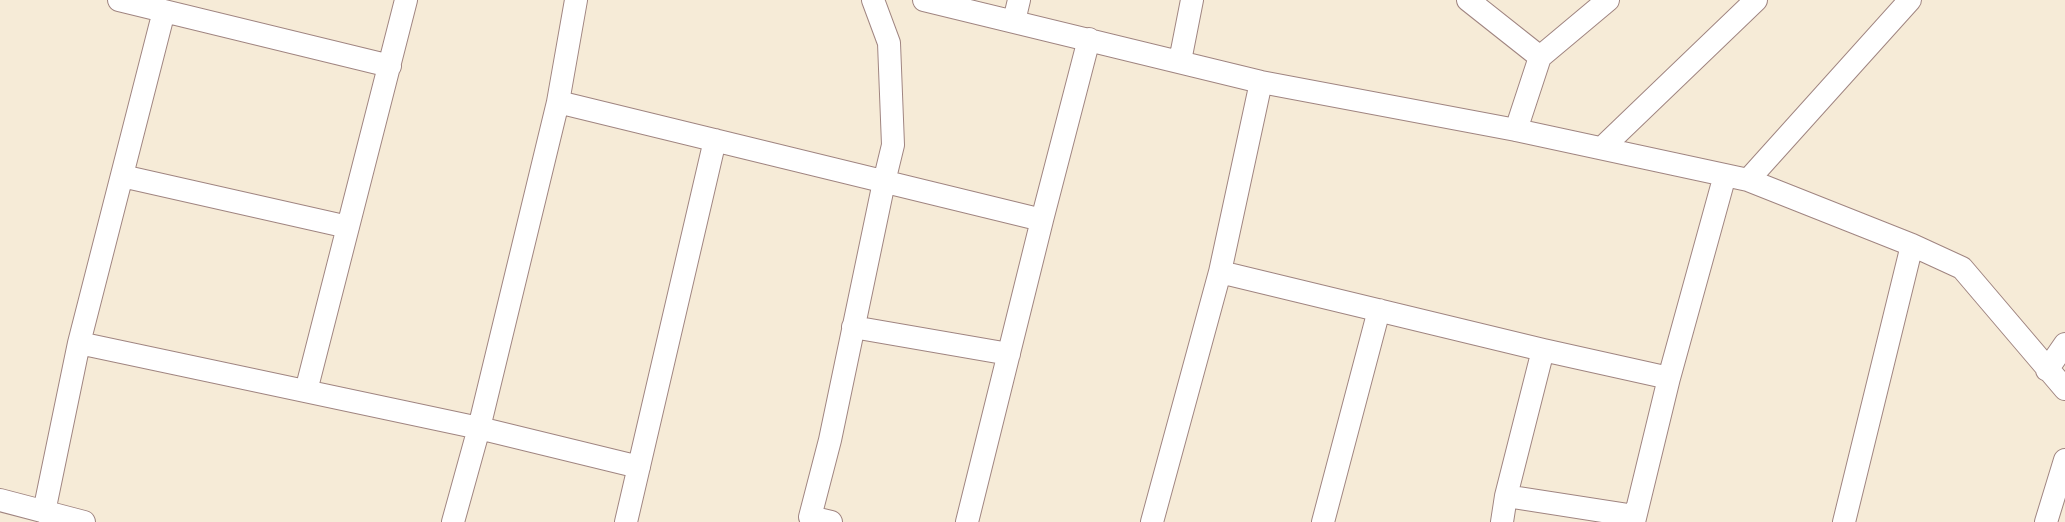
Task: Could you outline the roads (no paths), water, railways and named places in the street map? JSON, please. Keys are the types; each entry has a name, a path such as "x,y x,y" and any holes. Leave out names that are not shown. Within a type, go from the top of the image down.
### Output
{"street":[{"path":"119,0 390,66"},
{"path":"306,391 406,0"},
{"path":"453,522 479,428 558,102 576,0"},
{"path":"817,520 830,440 893,145 889,43 873,0"},
{"path":"924,0 1017,11 1089,39 1262,82 1516,130 1748,180 1912,245 1962,268 2065,389"},
{"path":"1180,61 1192,0"},
{"path":"1468,0 1540,57"},
{"path":"1516,130 1540,57 1608,0"},
{"path":"1602,148 1756,0"},
{"path":"1748,180 1910,0"},
{"path":"44,512 79,343 164,11"},
{"path":"967,522 1089,39"},
{"path":"1152,522 1220,272 1262,82"},
{"path":"558,102 1042,220"},
{"path":"626,522 715,140"},
{"path":"1506,496 1634,519 1669,378 1725,175"},
{"path":"122,176 348,226"},
{"path":"1844,522 1912,245"},
{"path":"1220,272 1543,350 1669,378"},
{"path":"1324,522 1379,310"},
{"path":"853,327 1009,354"},
{"path":"79,343 479,428 639,467"},
{"path":"2047,370 2065,344"},
{"path":"1502,522 1506,496 1543,350"},
{"path":"2046,522 2065,460"},
{"path":"0,500 84,522"}]}
